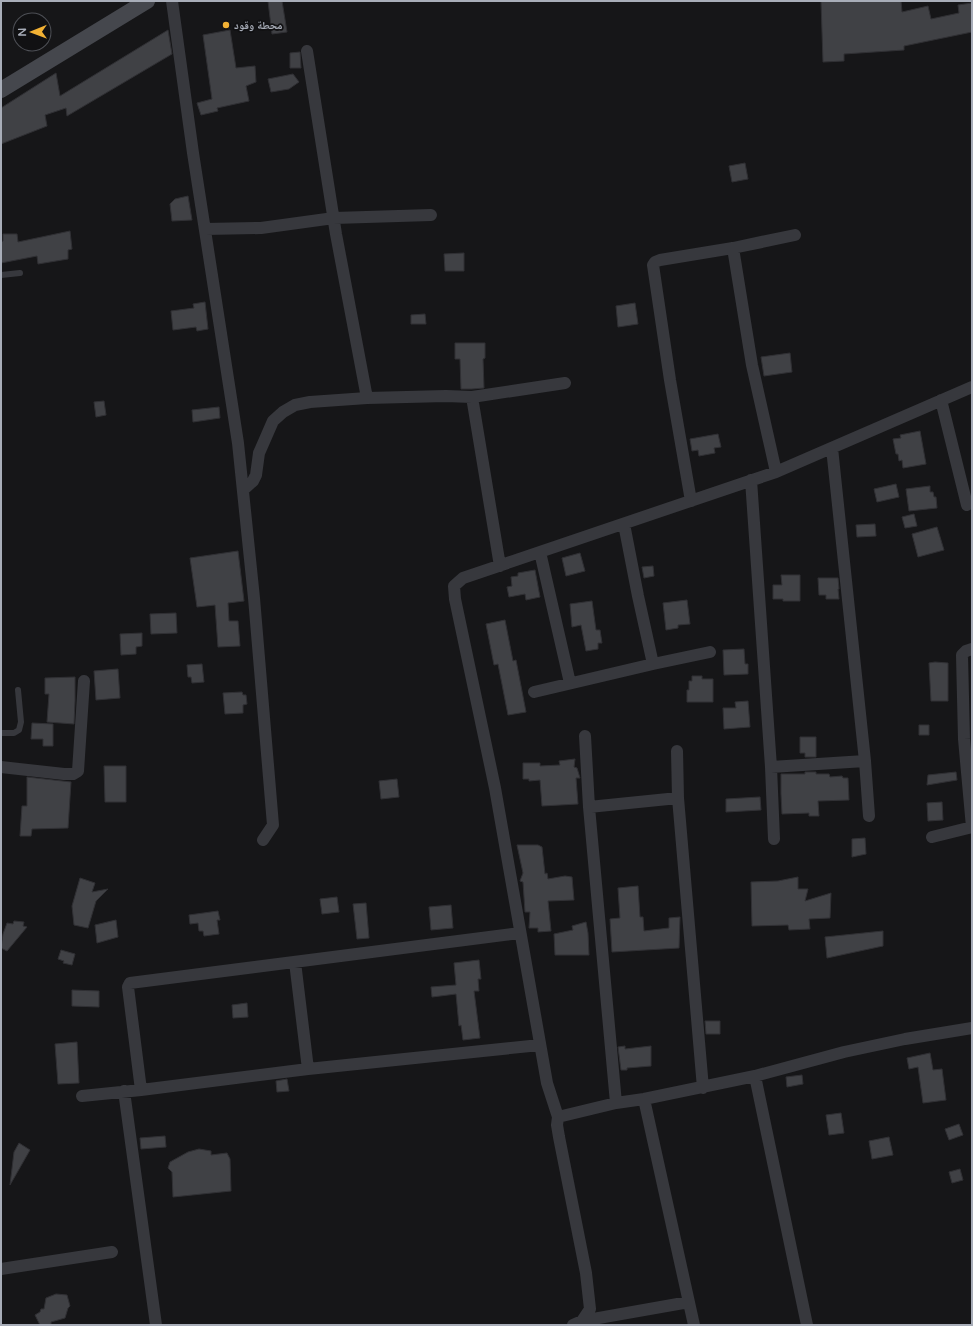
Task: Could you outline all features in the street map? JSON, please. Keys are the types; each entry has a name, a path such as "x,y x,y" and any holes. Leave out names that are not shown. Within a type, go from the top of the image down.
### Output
{"main road":[{"path":"1,90 147,1"}],"street":[{"path":"172,1 237,435 243,490 254,598 273,825 263,840"},
{"path":"307,51 334,218 367,398"},
{"path":"205,229 261,228 334,218 431,215"},
{"path":"691,501 670,380 653,265 655,262 660,260 732,248 795,235"},
{"path":"732,248 752,365 776,472"},
{"path":"243,490 253,481 256,476 259,453 273,421 283,412 296,405 367,398 446,396 472,397 564,383"},
{"path":"577,1323 590,1309 586,1273 559,1137 557,1125 558,1117 547,1083 495,788 455,599 454,586 463,578 776,472 972,387"},
{"path":"472,397 500,566"},
{"path":"941,400 967,504"},
{"path":"832,448 865,761 869,816"},
{"path":"751,480 771,767 774,839"},
{"path":"624,524 653,664"},
{"path":"540,552 570,683"},
{"path":"932,837 972,827 962,655 966,651 972,649"},
{"path":"534,692 710,652"},
{"path":"1,768 64,774 72,774 78,771 84,681"},
{"path":"585,736 589,807 616,1103"},
{"path":"677,751 678,798 703,1088"},
{"path":"771,767 865,761"},
{"path":"589,807 678,798"},
{"path":"141,1090 128,987 130,983 520,933"},
{"path":"295,962 308,1069"},
{"path":"558,1117 616,1103 703,1088 755,1076 844,1052 906,1039 972,1028"},
{"path":"82,1096 308,1069 540,1045"},
{"path":"755,1076 807,1325"},
{"path":"124,1091 156,1325"},
{"path":"644,1099 694,1325"},
{"path":"1,1269 112,1252"},
{"path":"577,1323 689,1302"}],"lane":[{"path":"1,275 20,273"},
{"path":"1,733 14,733 19,730 21,722 18,690"}],"building":[{"path":"268,1 282,1 287,32 272,34"},
{"path":"821,1 901,1 902,12 928,6 931,19 959,13 958,5 972,3 972,32 904,46 904,50 844,54 844,61 823,62"},
{"path":"168,30 172,54 67,116 66,108 45,115 47,126 1,144 1,108 56,73 60,96"},
{"path":"230,30 236,68 255,66 256,82 246,86 249,101 217,108 218,111 201,115 197,103 212,99 203,35"},
{"path":"300,52 301,68 290,68 290,53"},
{"path":"293,74 299,82 289,89 271,92 268,79"},
{"path":"745,163 748,179 732,182 729,166"},
{"path":"188,196 192,220 172,221 170,204 175,199"},
{"path":"70,231 72,249 68,250 68,259 38,264 37,256 1,263 1,242 3,241 3,234 17,234 18,242"},
{"path":"464,253 464,271 445,271 444,254"},
{"path":"205,302 208,329 197,331 196,327 173,330 171,311 194,308 193,304"},
{"path":"635,303 638,324 618,327 616,306"},
{"path":"425,314 426,324 411,324 411,315"},
{"path":"455,343 485,343 485,358 483,359 484,388 461,389 460,359 455,359"},
{"path":"790,353 792,372 764,376 761,357"},
{"path":"104,401 106,415 96,417 94,402"},
{"path":"219,407 220,418 193,422 192,410"},
{"path":"920,431 926,464 903,468 902,460 899,461 898,454 896,454 893,439 901,438 900,435"},
{"path":"718,434 721,447 714,448 715,453 699,456 698,450 692,451 690,439"},
{"path":"896,484 899,497 877,502 874,489"},
{"path":"930,486 930,492 933,492 934,497 936,497 937,508 909,511 906,489"},
{"path":"914,514 917,526 905,528 902,517"},
{"path":"875,524 876,536 857,537 856,525"},
{"path":"937,527 944,550 918,557 912,534"},
{"path":"238,551 244,601 228,603 229,621 238,621 240,646 218,647 215,605 197,607 190,558"},
{"path":"580,553 585,571 566,576 562,558"},
{"path":"653,566 654,576 644,578 642,567"},
{"path":"535,570 540,597 526,600 525,594 509,597 507,587 512,586 511,577 518,576 518,573"},
{"path":"781,575 800,575 800,601 783,601 783,599 773,599 773,585 782,585"},
{"path":"818,578 838,578 839,599 826,599 826,595 819,595"},
{"path":"687,600 690,624 678,625 678,628 666,630 663,603"},
{"path":"592,601 596,630 600,630 602,643 598,643 598,649 586,651 581,625 572,627 570,604"},
{"path":"176,613 177,633 151,634 150,614"},
{"path":"505,620 513,661 516,660 526,712 508,715 498,664 494,665 486,624"},
{"path":"142,633 142,646 136,647 136,654 121,655 120,634"},
{"path":"744,649 745,664 748,664 748,674 724,675 723,650"},
{"path":"929,663 948,663 948,701 931,701"},
{"path":"202,664 204,682 192,683 191,677 188,677 187,665"},
{"path":"118,669 120,698 96,700 94,671"},
{"path":"692,676 702,676 702,679 713,679 713,702 687,702 687,690 689,690 689,681 692,681"},
{"path":"75,677 74,724 47,722 49,694 45,694 45,678"},
{"path":"242,692 243,695 246,695 247,704 243,705 243,713 225,714 223,693"},
{"path":"748,701 750,727 724,729 723,708 736,708 735,702"},
{"path":"32,723 53,724 53,746 43,746 43,739 31,739"},
{"path":"919,725 929,725 929,735 919,735"},
{"path":"800,737 816,737 816,757 805,757 805,753 800,753"},
{"path":"575,759 574,767 577,768 580,778 576,778 578,804 542,806 540,780 529,781 529,779 523,779 523,763 540,763 540,766 560,765 559,761"},
{"path":"104,766 126,766 126,802 105,802"},
{"path":"805,772 816,772 816,774 829,774 830,777 842,776 843,778 848,778 849,800 818,801 819,816 809,816 809,813 782,814 781,774 805,774"},
{"path":"956,772 957,780 927,785 928,775"},
{"path":"27,777 71,782 68,828 32,829 31,836 20,836 22,806 27,806"},
{"path":"397,779 399,797 381,799 379,781"},
{"path":"760,797 761,810 726,812 726,799"},
{"path":"942,802 943,820 928,821 927,803"},
{"path":"865,838 866,854 852,857 852,839"},
{"path":"517,845 538,845 542,847 545,874 547,873 548,879 565,876 572,877 574,900 548,901 551,931 538,932 538,928 529,928 530,912 525,912 523,882 520,881 523,873"},
{"path":"798,877 798,889 808,889 805,901 831,893 830,918 809,919 810,929 789,930 788,925 752,926 751,882 778,881"},
{"path":"80,878 95,883 92,892 108,889 96,901 88,928 74,925 72,906"},
{"path":"638,886 640,917 643,917 644,931 669,928 669,918 680,917 679,948 612,952 610,919 620,918 618,888"},
{"path":"337,897 339,912 322,914 320,899"},
{"path":"366,903 369,938 357,939 353,904"},
{"path":"451,905 453,928 431,930 429,907"},
{"path":"218,911 220,920 217,920 219,934 204,936 203,931 199,931 198,923 190,924 189,915"},
{"path":"116,920 118,937 97,943 95,925"},
{"path":"14,921 24,922 23,926 27,927 7,951 1,948 3,934 7,923 13,924"},
{"path":"586,922 589,955 555,955 554,934 573,930 572,926"},
{"path":"883,931 883,946 827,958 825,937"},
{"path":"61,950 75,954 72,965 63,963 64,961 58,959"},
{"path":"479,960 481,979 478,979 479,991 474,991 480,1038 463,1040 461,1025 459,1026 456,994 432,997 431,987 456,985 454,963"},
{"path":"72,990 99,991 99,1007 72,1006"},
{"path":"247,1003 248,1017 233,1018 232,1005"},
{"path":"705,1021 720,1021 720,1034 706,1034"},
{"path":"77,1042 79,1083 58,1084 55,1044"},
{"path":"625,1046 625,1049 651,1046 651,1066 621,1070 618,1047"},
{"path":"930,1053 933,1070 942,1069 946,1100 923,1103 918,1067 909,1069 907,1058"},
{"path":"802,1075 803,1084 787,1087 786,1077"},
{"path":"287,1079 289,1091 277,1092 276,1081"},
{"path":"841,1113 844,1133 829,1135 826,1115"},
{"path":"959,1124 963,1135 949,1140 945,1129"},
{"path":"165,1136 166,1147 141,1149 140,1138"},
{"path":"889,1137 893,1155 872,1159 869,1141"},
{"path":"19,1143 30,1150 10,1185 14,1152"},
{"path":"199,1149 211,1151 211,1155 227,1153 230,1159 231,1191 173,1197 172,1172 168,1168 170,1162 188,1152"},
{"path":"960,1169 963,1180 952,1183 949,1172"},
{"path":"56,1294 67,1295 70,1306 65,1318 51,1322 51,1325 40,1325 35,1315 40,1312 41,1309 44,1309 46,1298"}],"place":[{"name":"محطة وقود","path":"226,25"}]}
